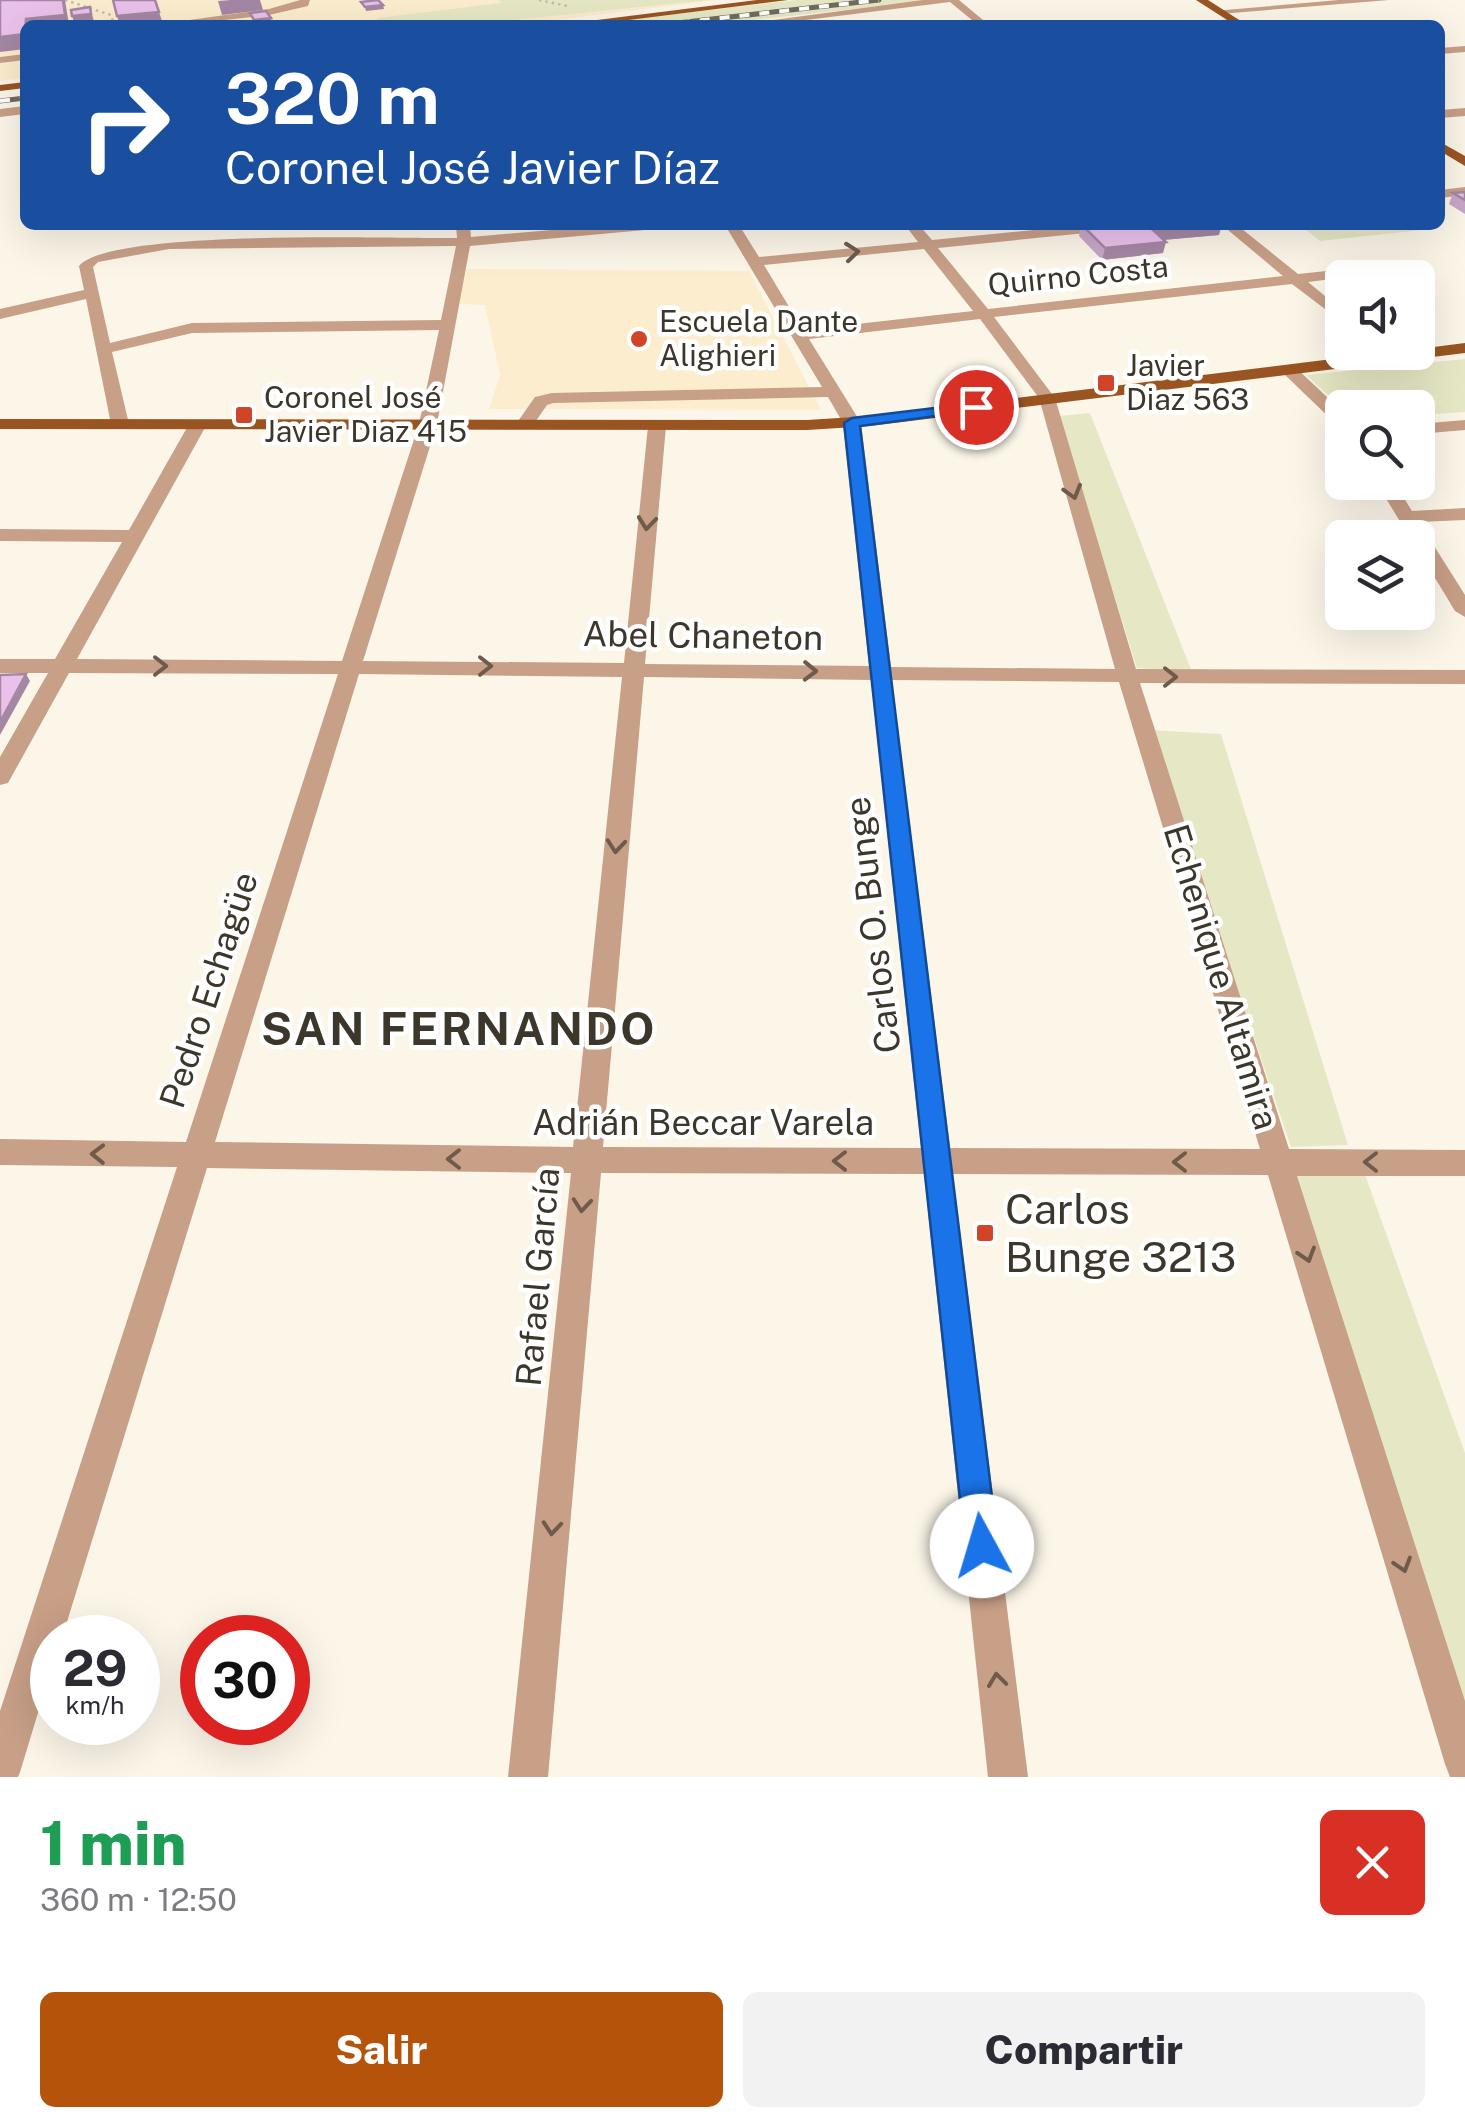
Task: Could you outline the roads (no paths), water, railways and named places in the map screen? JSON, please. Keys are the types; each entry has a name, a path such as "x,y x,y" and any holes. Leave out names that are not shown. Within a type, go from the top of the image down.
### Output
{"main road":[{"path":"606,20 783,0"},
{"path":"1200,0 1234,20"},
{"path":"1435,351 1465,348"},
{"path":"0,424 852,423 1325,364"}],"street":[{"path":"202,18 269,12 306,0"},
{"path":"782,20 950,0 977,20"},
{"path":"1219,11 1384,0"},
{"path":"173,3 179,20"},
{"path":"120,424 91,293 88,262 169,245 549,230"},
{"path":"735,230 852,423"},
{"name":"Echenique Altamira","path":"916,230 1047,398 1128,678 1465,1764"},
{"path":"755,262 1074,230"},
{"path":"1235,230 1325,304"},
{"name":"Pedro Echagüe","path":"0,1772 428,424 463,234"},
{"name":"Quirno Costa","path":"799,335 1325,276"},
{"path":"0,314 91,293"},
{"path":"106,350 152,335 192,328 448,324"},
{"path":"1288,369 1325,404"},
{"path":"526,424 541,401 552,398 833,392"},
{"name":"Carlos O. Bunge","path":"852,423 1008,1777"},
{"path":"0,777 198,424"},
{"path":"1435,428 1465,425"},
{"name":"Rafael García","path":"528,1777 657,426"},
{"path":"1396,500 1465,611"},
{"path":"1407,517 1465,514"},
{"path":"0,535 135,536"},
{"name":"Abel Chaneton","path":"0,666 633,667 1128,678 1465,677"},
{"name":"Adrián Beccar Varela","path":"0,1152 587,1160 1465,1162"}],"railway":[{"path":"704,20 879,0"},
{"path":"0,101 20,99"}],"place":[{"name":"Escuela Dante Alighieri","path":"639,339"},
{"name":"Javier Diaz 563","path":"1106,383"},
{"name":"Coronel José Javier Diaz 415","path":"244,415"},
{"name":"Carlos Bunge 3213","path":"985,1233"}],"district":[{"name":"SAN FERNANDO","path":"459,1029"}]}
